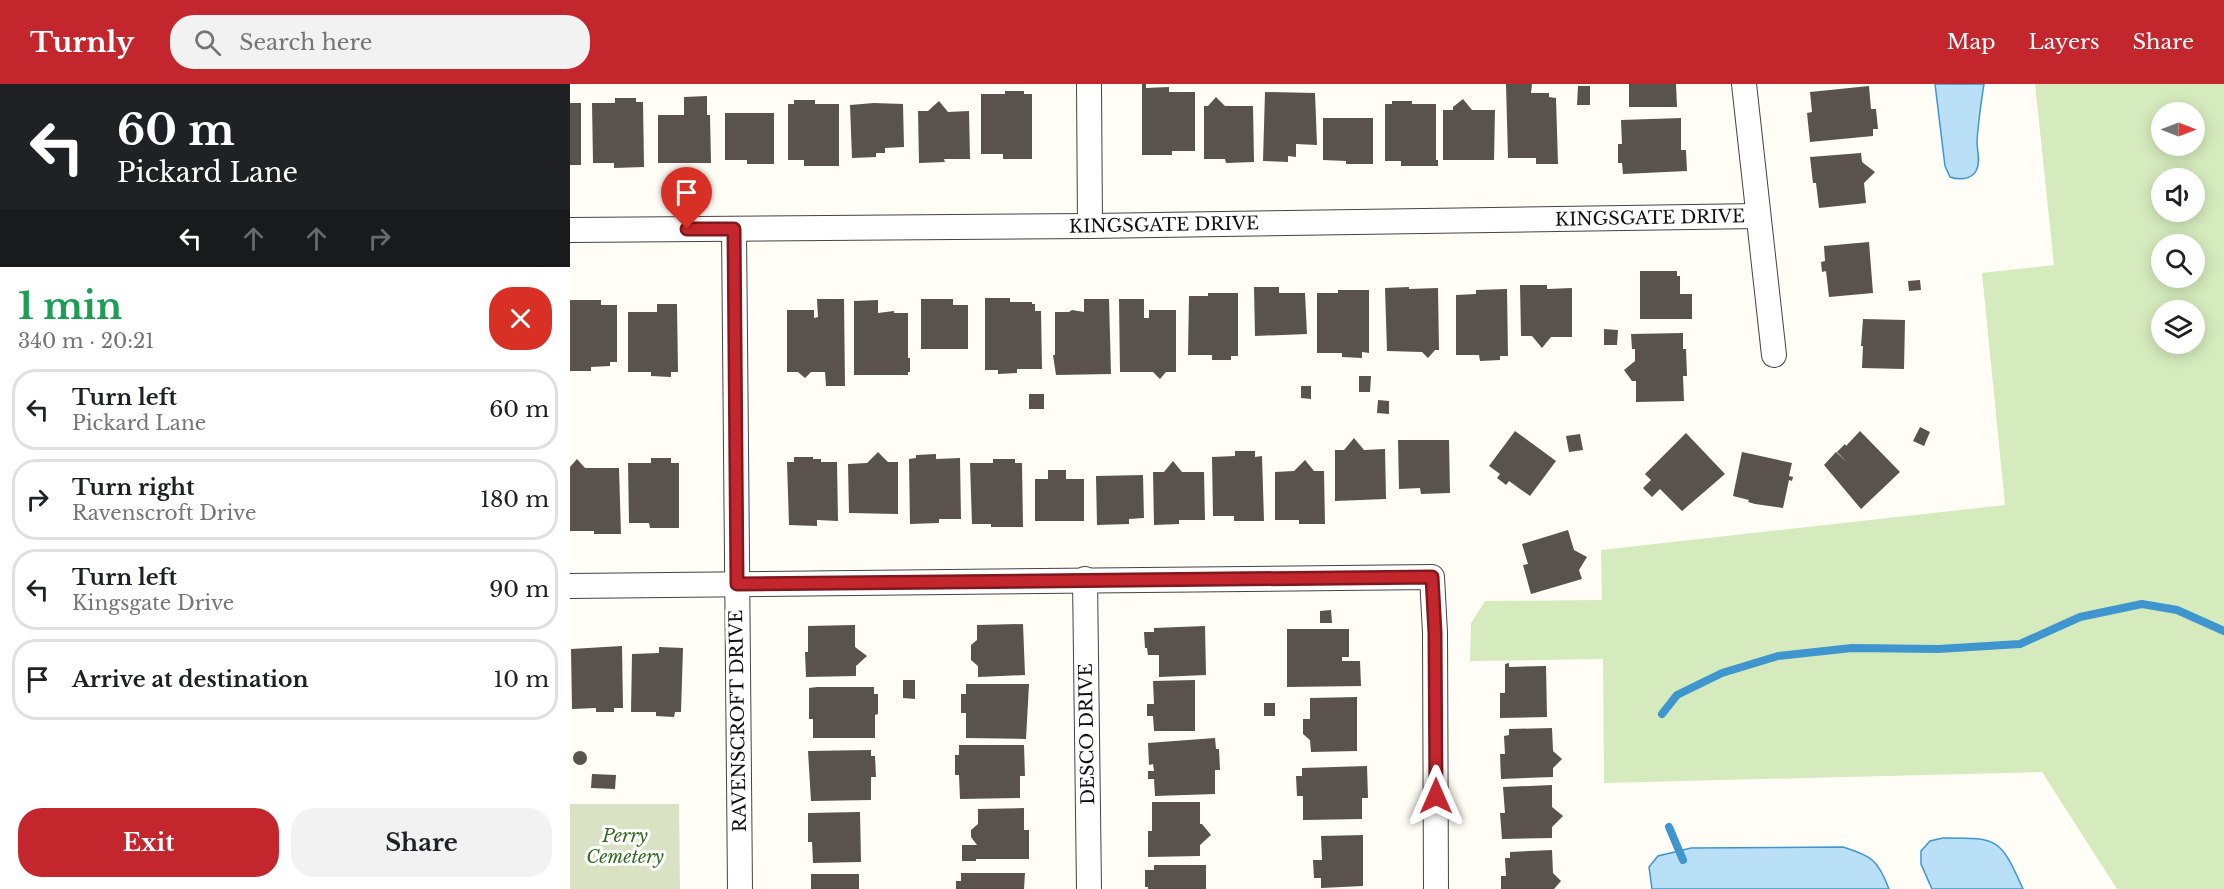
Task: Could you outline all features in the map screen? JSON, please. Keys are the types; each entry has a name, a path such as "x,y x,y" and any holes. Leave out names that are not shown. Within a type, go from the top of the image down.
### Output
{"street":[{"path":"1089,84 1090,226"},
{"path":"1744,84 1774,355"},
{"name":"KINGSGATE DRIVE","path":"570,230 1090,226 1758,216"},
{"name":"RAVENSCROFT DRIVE","path":"734,229 740,889"},
{"path":"570,586 1432,577 1435,633 1436,889"},
{"name":"DESCO DRIVE","path":"1084,579 1089,889"}],"green space":[{"path":"2035,84 2224,84 2224,889 2117,889 2042,772 1604,783 1603,659 1470,661 1471,623 1485,601 1602,600 1601,550 2005,505 1982,273 2054,265"},
{"name":"Perry Cemetery","path":"570,804 679,804 680,889 570,889"}],"water":[{"path":"1935,84 1984,84 1977,135 1978,164 1974,174 1968,178 1950,177 1945,166"},
{"path":"1943,838 1986,840 1995,844 2009,859 2023,889 1932,889 1921,864 1921,851 1930,841"},
{"path":"1843,847 1873,860 1889,889 1652,889 1649,867 1658,856 1691,848"}],"building":[{"path":"1142,84 1146,84 1146,88 1169,87 1169,92 1195,92 1195,151 1172,151 1172,155 1142,155"},
{"path":"1506,84 1532,84 1531,93 1549,93 1549,97 1556,98 1558,164 1536,164 1536,158 1508,158"},
{"path":"1629,84 1676,84 1677,107 1629,107"},
{"path":"1578,86 1590,86 1590,105 1577,105"},
{"path":"1869,86 1871,109 1876,109 1878,129 1873,129 1873,136 1810,142 1807,113 1812,112 1810,92"},
{"path":"1005,91 1024,91 1024,94 1032,94 1032,159 1003,159 1003,154 981,154 981,94 1005,94"},
{"path":"1265,92 1315,93 1317,145 1296,144 1296,157 1288,156 1288,162 1263,161"},
{"path":"707,96 707,115 710,115 711,163 658,163 658,115 684,115 684,97"},
{"path":"1216,97 1225,106 1253,106 1254,162 1226,163 1225,159 1204,159 1204,106 1208,106"},
{"path":"615,98 636,98 636,102 643,102 644,167 614,168 614,163 593,163 592,103 615,103"},
{"path":"1463,99 1472,110 1495,110 1494,160 1443,160 1443,110 1453,110 1453,107"},
{"path":"794,100 815,100 815,104 839,104 839,166 804,166 804,160 788,160 788,104 794,104"},
{"path":"939,101 948,112 969,111 970,159 944,159 945,162 919,163 918,111 928,111"},
{"path":"1392,101 1436,104 1436,160 1438,160 1438,166 1401,166 1401,161 1385,161 1385,104 1392,104"},
{"path":"570,103 581,103 581,165 570,165"},
{"path":"903,104 904,147 885,148 885,153 876,153 876,157 852,158 850,105"},
{"path":"725,113 774,113 774,164 747,164 747,160 725,160"},
{"path":"1323,118 1373,118 1373,164 1346,164 1346,161 1323,160"},
{"path":"1681,118 1681,150 1686,150 1687,171 1623,174 1622,163 1618,163 1618,144 1622,144 1621,120"},
{"path":"1861,153 1862,162 1875,172 1864,183 1866,203 1819,208 1810,157"},
{"path":"1869,242 1873,293 1829,297 1826,271 1822,272 1821,262 1825,261 1824,246"},
{"path":"1640,271 1677,271 1677,276 1680,276 1680,294 1692,294 1692,319 1640,319"},
{"path":"1920,280 1921,290 1909,291 1908,281"},
{"path":"1520,285 1547,285 1547,289 1572,288 1572,337 1551,337 1542,348 1532,336 1521,336"},
{"path":"1254,287 1279,287 1279,293 1305,293 1307,334 1255,336"},
{"path":"1409,287 1409,289 1438,288 1439,350 1435,350 1428,358 1422,352 1387,351 1385,288"},
{"path":"1507,289 1508,356 1500,356 1500,360 1480,361 1479,355 1456,355 1456,295 1476,294 1476,290"},
{"path":"1338,290 1369,290 1369,353 1362,352 1362,358 1342,357 1342,353 1317,353 1317,293 1338,293"},
{"path":"1208,293 1238,293 1238,356 1231,356 1231,360 1212,360 1212,355 1188,355 1189,296 1208,296"},
{"path":"985,298 1010,298 1010,302 1032,302 1035,304 1035,311 1041,311 1042,369 1017,369 1017,373 998,374 998,370 985,370"},
{"path":"817,299 844,299 845,386 826,386 825,372 811,372 805,378 798,372 787,372 787,310 814,310 814,318 818,317"},
{"path":"921,299 953,299 953,305 968,305 968,349 921,349"},
{"path":"1084,299 1109,299 1111,374 1056,375 1053,355 1055,355 1055,312 1072,310 1084,312"},
{"path":"1119,299 1144,299 1144,318 1149,318 1149,310 1176,310 1176,372 1166,372 1160,379 1153,372 1120,372"},
{"path":"570,300 601,300 601,305 617,305 617,362 610,362 610,366 591,367 591,371 570,371"},
{"path":"878,300 878,313 894,311 894,313 908,313 910,372 908,375 854,375 854,301"},
{"path":"657,304 677,304 678,372 671,372 671,377 651,376 651,372 628,372 628,312 657,312"},
{"path":"1863,319 1905,320 1904,369 1862,368"},
{"path":"1604,329 1618,330 1617,345 1604,345"},
{"path":"1683,333 1687,376 1683,376 1684,401 1636,402 1636,381 1632,381 1624,370 1635,361 1631,334"},
{"path":"1359,376 1371,376 1370,392 1359,392"},
{"path":"1301,386 1311,386 1311,399 1301,398"},
{"path":"1029,394 1044,394 1044,409 1029,409"},
{"path":"1378,400 1389,401 1389,414 1377,413"},
{"path":"1920,427 1930,432 1924,446 1913,441"},
{"path":"1515,431 1556,461 1530,496 1509,481 1506,485 1497,478 1500,474 1489,466"},
{"path":"1860,431 1900,472 1861,509 1824,465 1836,452 1848,463 1837,452"},
{"path":"1686,433 1725,474 1682,511 1660,489 1652,497 1643,488 1651,480 1645,474"},
{"path":"1580,434 1583,450 1569,452 1566,436"},
{"path":"1354,438 1364,450 1385,449 1386,499 1335,501 1335,450 1344,450"},
{"path":"1398,440 1449,440 1450,493 1421,494 1420,488 1399,489"},
{"path":"1235,451 1255,451 1255,457 1262,456 1264,521 1234,521 1234,516 1213,516 1212,457 1235,456"},
{"path":"878,452 888,462 898,462 898,514 849,513 848,464 867,463"},
{"path":"1742,452 1792,463 1789,476 1793,477 1792,481 1789,480 1783,508 1755,504 1733,496"},
{"path":"936,454 936,459 960,458 961,519 939,519 939,523 910,524 909,459 916,458 916,455"},
{"path":"794,457 813,457 813,459 821,459 821,462 837,462 838,521 817,520 817,526 789,525 787,462 794,462"},
{"path":"651,458 671,458 671,463 679,463 679,528 650,528 649,523 629,523 628,463 651,463"},
{"path":"577,459 585,468 619,468 621,534 570,531 570,467"},
{"path":"993,459 1015,459 1015,463 1022,463 1023,527 991,527 991,524 972,524 970,463 993,463"},
{"path":"1305,460 1314,471 1324,471 1325,524 1299,524 1299,520 1275,520 1275,472 1294,471"},
{"path":"1173,461 1182,472 1204,472 1205,520 1179,520 1179,524 1154,525 1153,472 1164,472"},
{"path":"1048,470 1066,470 1066,479 1084,479 1084,521 1035,521 1035,479 1048,479"},
{"path":"1143,475 1144,518 1129,519 1129,524 1097,525 1096,476"},
{"path":"1568,530 1574,550 1587,557 1579,570 1582,579 1531,594 1523,565 1528,564 1522,544"},
{"path":"1331,610 1332,623 1320,623 1320,611"},
{"path":"1023,624 1025,675 978,677 978,666 971,660 971,645 977,640 977,625"},
{"path":"855,625 855,647 867,656 856,666 856,676 806,677 805,652 808,652 808,626"},
{"path":"1205,626 1206,675 1159,677 1159,655 1148,655 1144,632 1154,632 1154,628"},
{"path":"1287,629 1349,629 1349,657 1342,657 1342,661 1360,661 1361,686 1287,687"},
{"path":"622,646 623,708 614,708 614,712 596,712 596,708 572,709 571,649"},
{"path":"659,647 683,648 681,712 675,712 674,717 656,716 656,712 631,712 632,654 659,653"},
{"path":"1509,663 1509,667 1546,666 1547,717 1500,718 1500,693 1505,693 1505,664"},
{"path":"903,680 915,680 915,699 903,698"},
{"path":"1195,680 1195,731 1154,731 1153,716 1147,716 1147,704 1154,704 1153,681"},
{"path":"966,684 1029,684 1026,739 966,738 966,713 961,713 961,694 966,694"},
{"path":"874,687 874,694 878,694 875,738 813,738 813,719 809,719 809,688"},
{"path":"1357,697 1357,751 1311,752 1310,740 1303,734 1303,719 1310,719 1310,698"},
{"path":"1264,703 1275,703 1275,716 1264,716"},
{"path":"1552,728 1553,751 1562,759 1553,768 1553,777 1501,779 1500,754 1505,754 1504,736 1509,735 1509,729"},
{"path":"1215,738 1216,749 1219,749 1220,770 1215,770 1215,794 1155,796 1154,779 1148,779 1148,771 1154,771 1153,764 1149,765 1148,743"},
{"path":"959,745 1024,745 1025,776 1020,776 1020,798 960,799 959,775 955,775 955,755 959,755"},
{"path":"871,750 871,756 875,756 876,777 871,777 871,800 811,801 808,751"},
{"path":"580,751 585,753 587,758 585,763 580,765 575,763 573,758 575,753"},
{"path":"1367,766 1368,798 1362,798 1362,819 1303,820 1303,796 1297,796 1296,776 1302,776 1302,768"},
{"path":"592,774 616,775 615,789 591,788"},
{"path":"1552,785 1552,807 1563,816 1552,827 1552,838 1502,839 1500,813 1505,813 1503,787"},
{"path":"1152,802 1200,802 1200,824 1211,835 1200,845 1200,856 1148,857 1148,831 1152,831"},
{"path":"1024,808 1024,830 1029,830 1029,859 962,861 962,845 977,845 971,837 971,830 978,824 978,809"},
{"path":"860,812 861,862 813,863 812,842 808,842 808,813"},
{"path":"1363,835 1363,886 1321,888 1321,878 1314,878 1313,860 1322,860 1321,836"},
{"path":"1552,850 1553,873 1561,881 1554,889 1501,889 1501,876 1506,876 1505,858 1510,858 1510,852"},
{"path":"1154,865 1206,865 1206,889 1148,889 1145,887 1145,870 1154,870"},
{"path":"961,873 1025,873 1024,889 956,889 956,881 961,881"},
{"path":"811,874 859,874 859,889 811,889"}],"waterway":[{"path":"1662,714 1677,695 1722,673 1778,656 1852,648 1938,649 2020,644 2080,617 2142,604 2177,610 2224,631"},
{"path":"1669,827 1683,860"}],"route":[{"path":"687,229 734,229 737,584 1432,577 1435,633 1436,796"}]}
